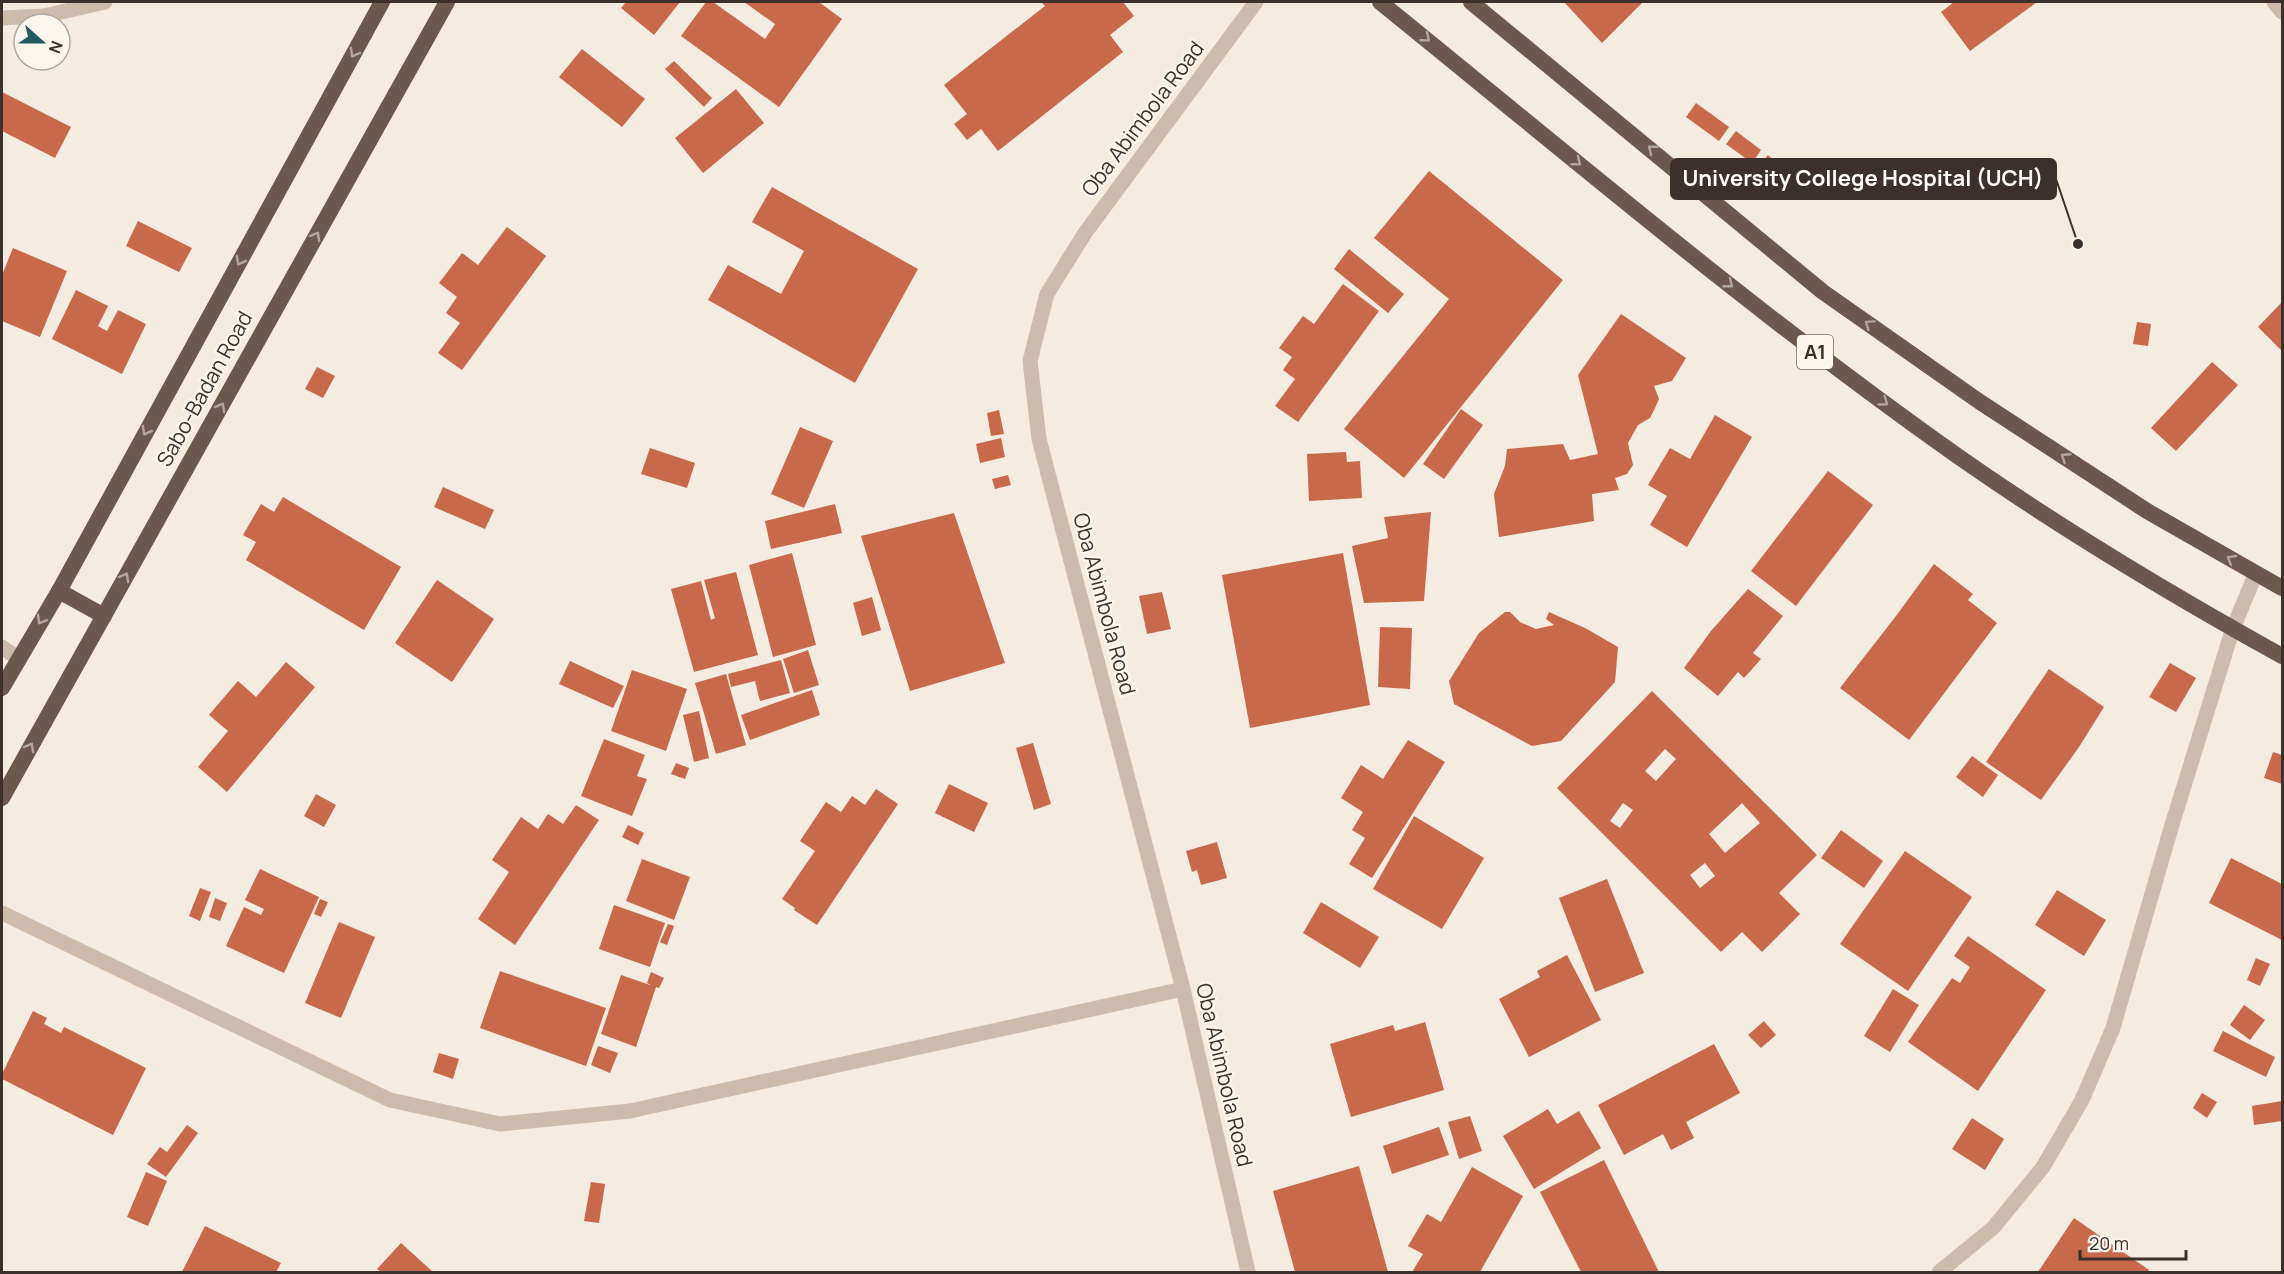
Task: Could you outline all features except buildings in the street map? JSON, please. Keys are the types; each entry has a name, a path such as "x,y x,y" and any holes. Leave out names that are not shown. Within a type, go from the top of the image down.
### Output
{"highway":[{"name":"Sabo-Badan Road","path":"2,688 59,591 382,2"},
{"name":"Sabo-Badan Road","path":"2,798 447,2"},
{"name":"A1","path":"1380,2 1807,346 1936,441 2070,531 2283,656"},
{"name":"A1","path":"1471,2 1823,292 1980,402 2127,498 2283,588"},
{"path":"59,591 104,616"}],"street":[{"path":"2,18 44,16 105,2"},
{"name":"Oba Abimbola Road","path":"1248,1272 1183,989 1039,439 1030,361 1047,294 1084,233 1256,2"},
{"path":"2274,2 2283,12"},
{"path":"1939,1272 1993,1228 2043,1167 2082,1100 2113,1028 2171,828 2233,628 2256,573"},
{"path":"2,647 19,659"},
{"path":"2,913 390,1100 500,1124 630,1111 1183,989"}],"place":[{"name":"University College Hospital (UCH)","path":"2078,244"}]}
